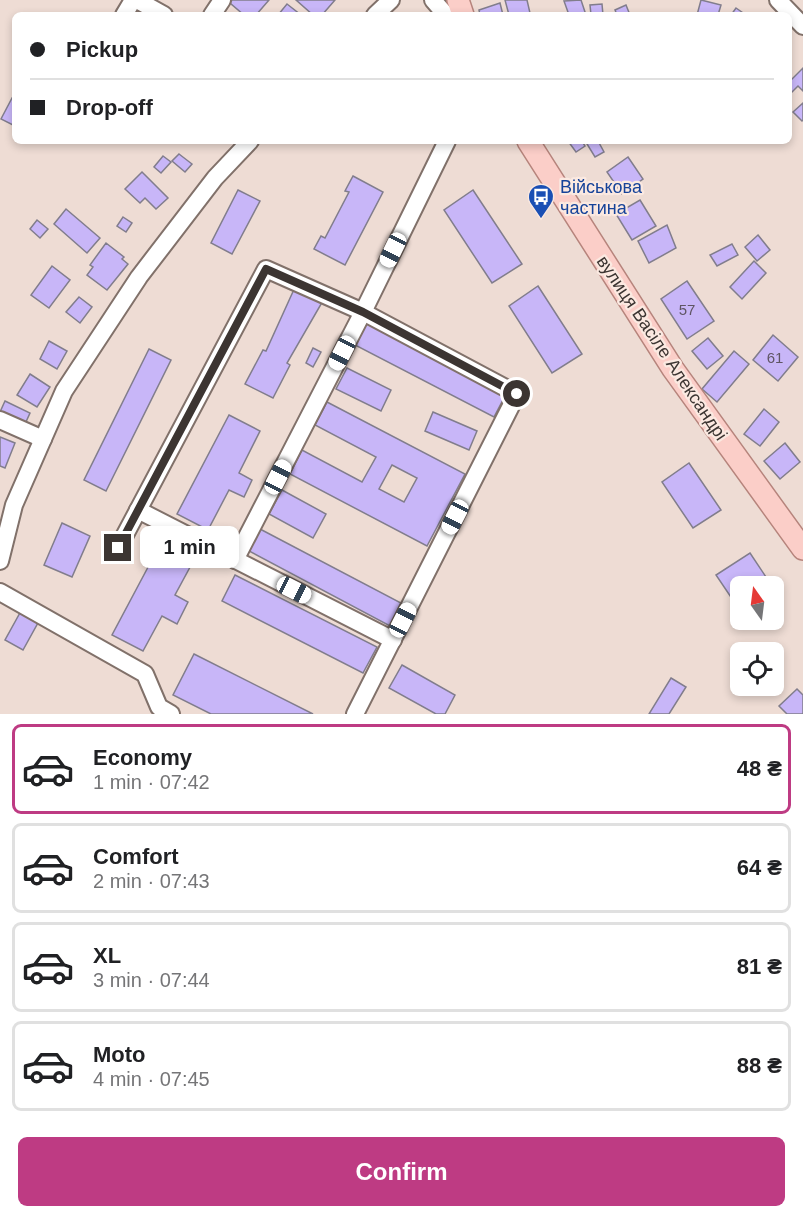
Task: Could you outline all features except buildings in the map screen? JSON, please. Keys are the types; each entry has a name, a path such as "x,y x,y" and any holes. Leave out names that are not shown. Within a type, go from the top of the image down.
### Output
{"main road":[{"name":"вулиця Васіле Александрі","path":"530,144 673,369 803,549"}],"street":[{"path":"135,0 158,12"},
{"path":"378,12 391,0"},
{"path":"433,0 443,12"},
{"path":"778,0 789,12"},
{"path":"792,15 803,27"},
{"path":"0,561 14,505 64,391 139,277 215,177 247,144"},
{"path":"235,560 363,312 446,144"},
{"path":"118,548 266,269 363,312 517,394 355,714"},
{"path":"0,420 43,439"},
{"path":"138,510 393,640"},
{"path":"0,592 145,674 159,707 171,714"}],"place":[{"name":"Військова частина","path":"541,220"}],"route":[{"path":"118,548 266,269 363,312 517,394"}]}
